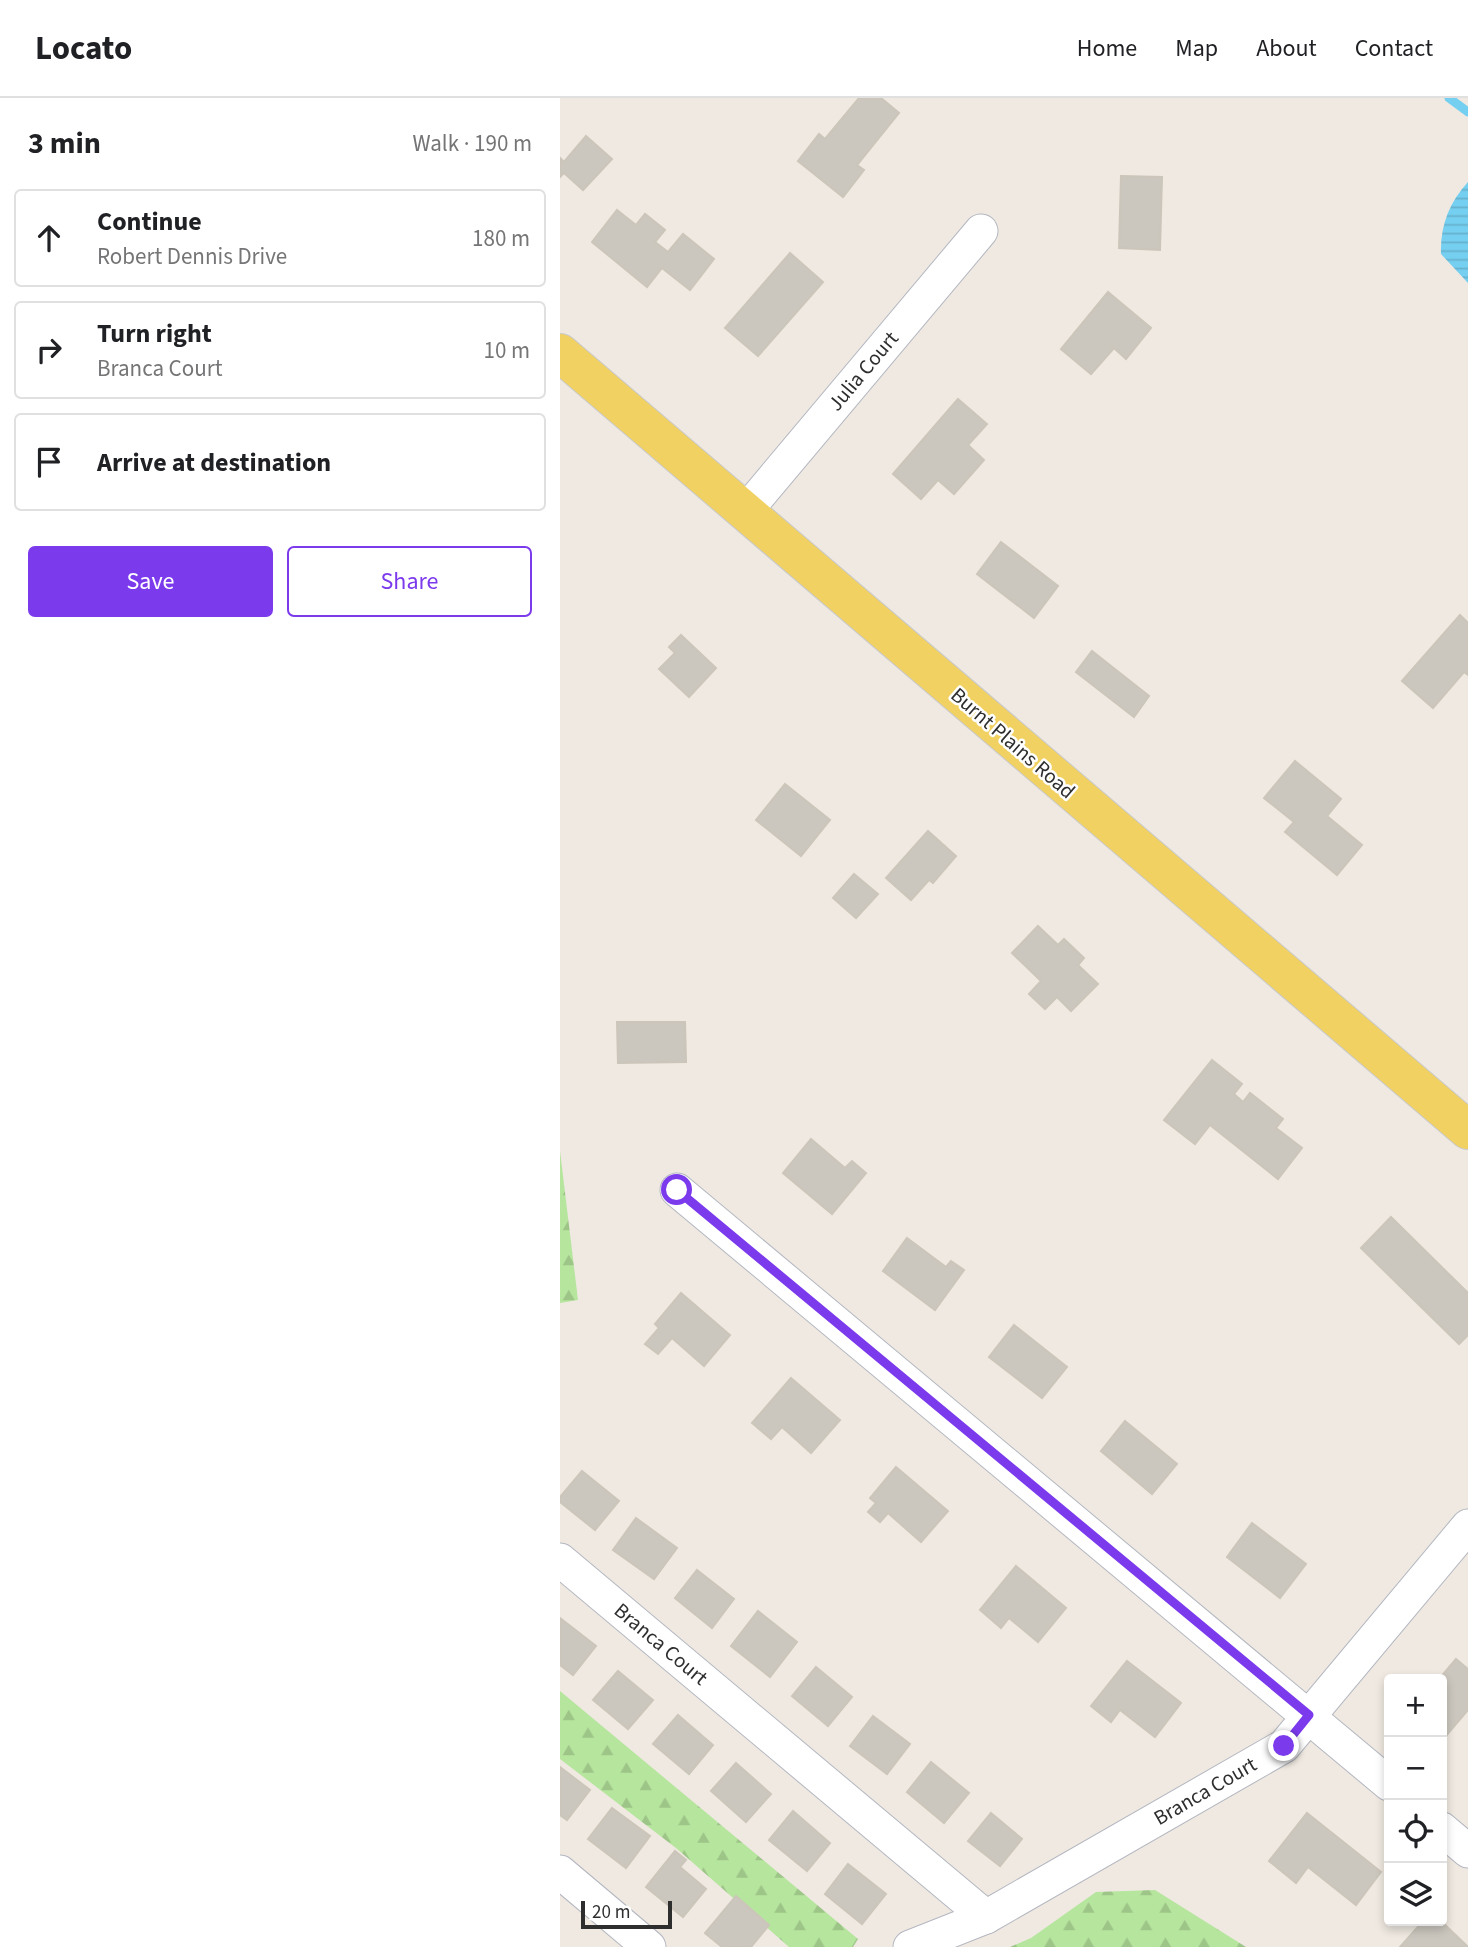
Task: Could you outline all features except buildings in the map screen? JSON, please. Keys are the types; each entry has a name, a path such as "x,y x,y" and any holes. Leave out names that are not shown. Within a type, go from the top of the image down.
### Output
{"main road":[{"name":"Burnt Plains Road","path":"560,354 1111,828 1468,1130"}],"street":[{"name":"Julia Court","path":"745,512 981,231"},
{"path":"677,1190 1384,1780"},
{"name":"Branca Court","path":"911,1947 986,1917 1284,1746 1468,1526"},
{"name":"Branca Court","path":"560,1560 986,1917"},
{"path":"1447,1833 1468,1851"},
{"path":"560,1872 649,1947"}],"green space":[{"path":"560,1151 578,1300 560,1303"},
{"path":"560,1691 858,1939 853,1947 789,1947 676,1848 560,1759"},
{"path":"1155,1890 1246,1947 1010,1947 1031,1938 1096,1892"}],"water":[{"path":"1468,182 1468,283 1441,254 1447,215"}],"waterway":[{"path":"1449,98 1468,112"}],"route":[{"path":"677,1190 1309,1715 1284,1746"}]}
